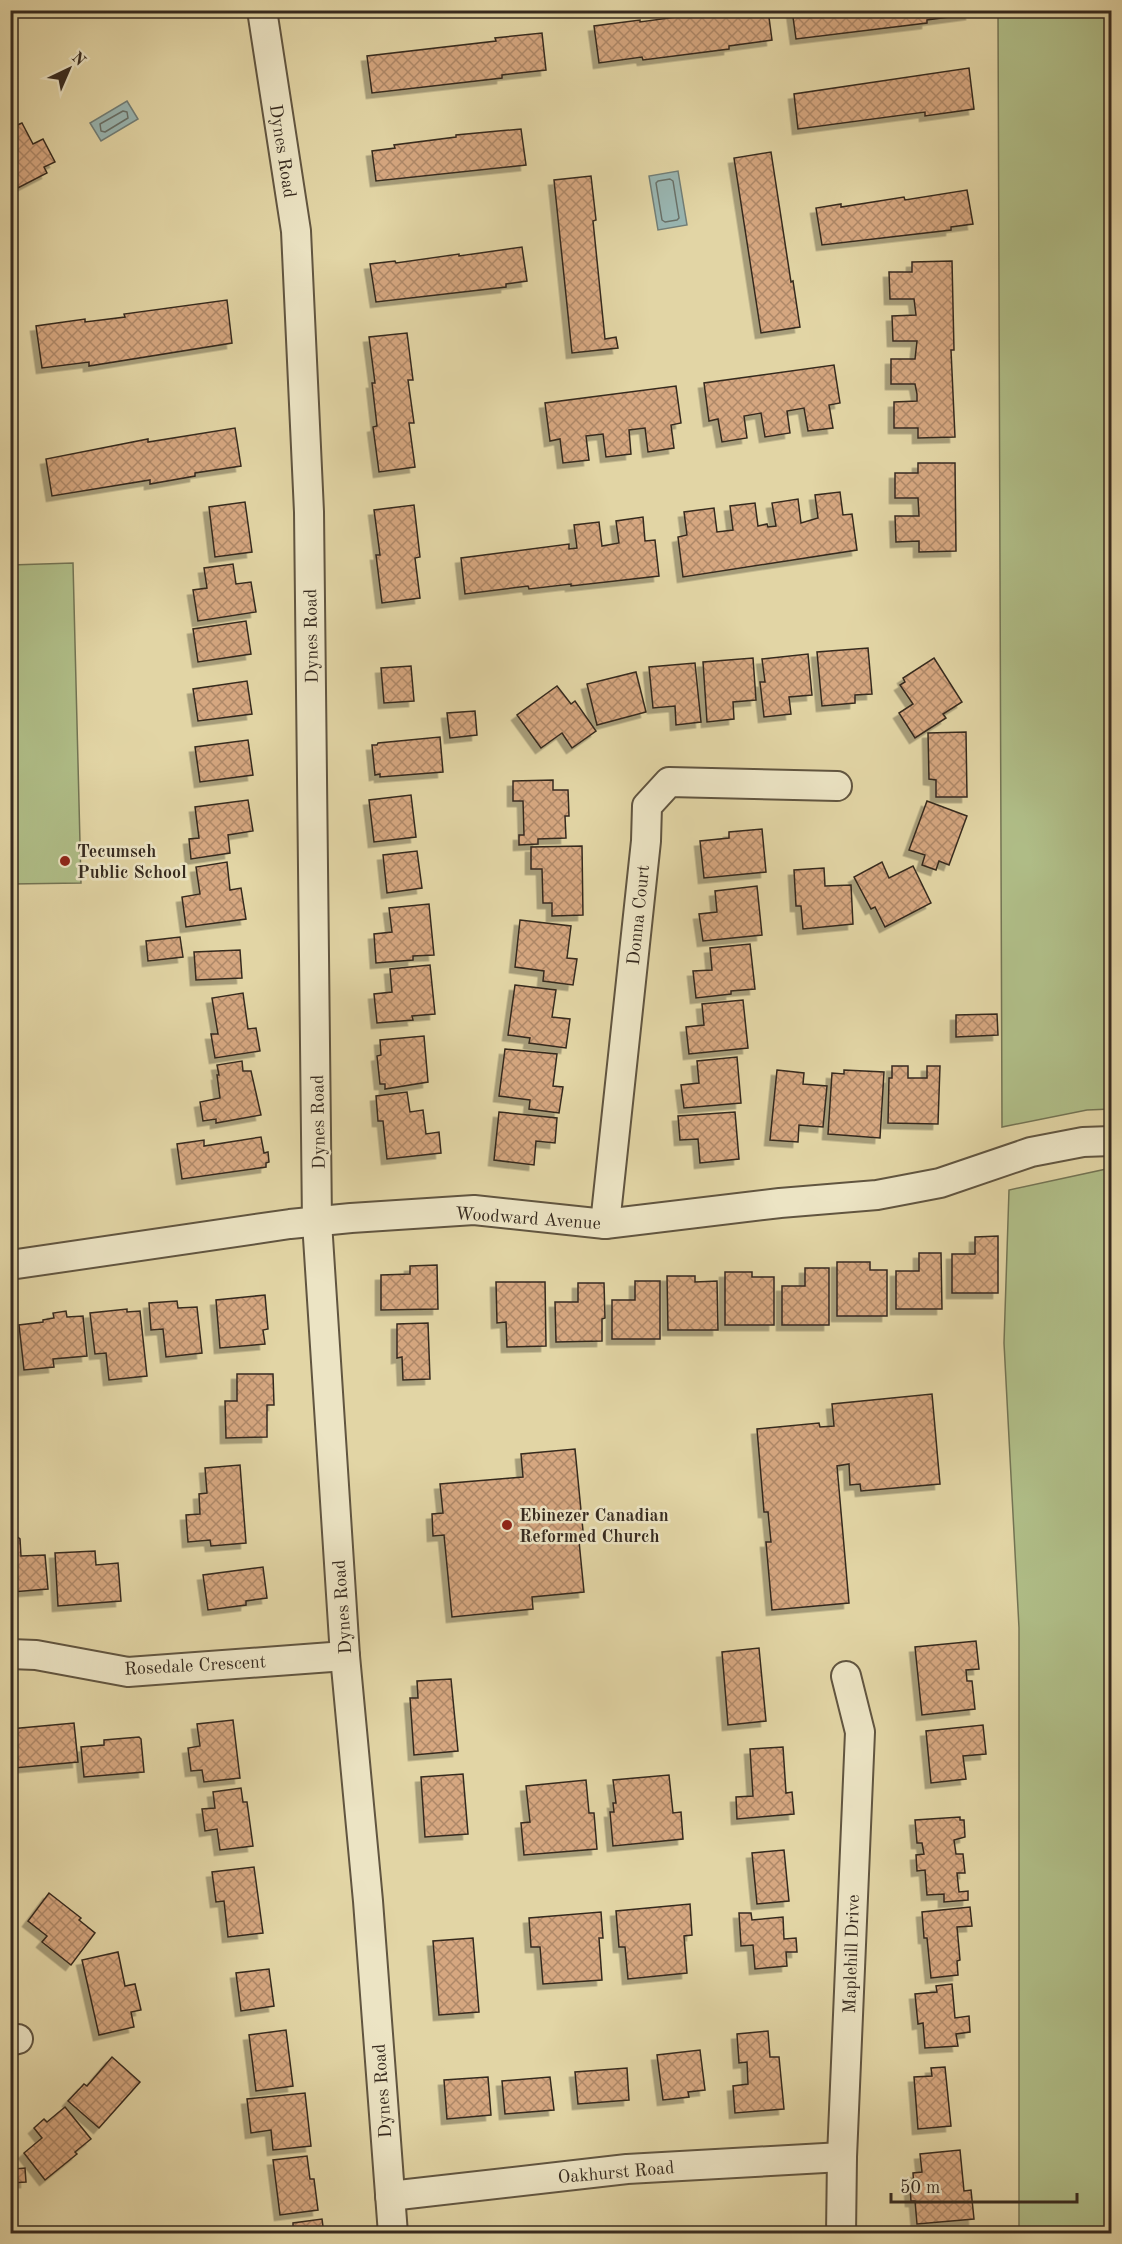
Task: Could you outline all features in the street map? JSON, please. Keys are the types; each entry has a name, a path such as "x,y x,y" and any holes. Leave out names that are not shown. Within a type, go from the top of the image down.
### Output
{"street":[{"name":"Dynes Road","path":"262,10 296,231 308,489 317,1222 345,1656 368,1901 393,2234"},
{"name":"Donna Court","path":"605,1224 646,841 646,806 669,782 837,786"},
{"name":"Woodward Avenue","path":"10,1265 290,1224 474,1210 605,1224 780,1203 877,1195 940,1183 1031,1152 1083,1142 1112,1141"},
{"name":"Rosedale Crescent","path":"10,1654 36,1655 128,1672 345,1656"},
{"name":"Maplehill Drive","path":"842,2234 842,2157 860,1732 846,1676"},
{"name":"Oakhurst Road","path":"390,2196 627,2169 842,2157"}],"green space":[{"path":"998,11 1112,11 1111,1109 1087,1110 1002,1127"},
{"path":"73,563 81,883 11,884 11,565"},
{"path":"1111,1168 1111,2233 1019,2233 1019,1628 1004,1343 1009,1190"}],"water":[{"path":"127,101 138,119 101,141 90,123"},
{"path":"678,171 687,225 658,230 649,176"}],"building":[{"path":"728,10 768,10 772,40 729,46 729,49 599,63 594,26"},
{"path":"792,10 970,10 971,14 927,20 927,23 796,39"},
{"path":"542,33 546,70 502,75 502,78 372,93 367,56 496,41 495,38"},
{"path":"969,68 974,109 925,116 925,112 798,129 794,94"},
{"path":"22,123 33,144 43,139 55,162 44,167 47,173 10,192 10,128"},
{"path":"521,129 526,165 376,181 372,151 395,148 394,145 456,137 456,135"},
{"path":"771,152 800,327 761,333 734,158"},
{"path":"591,176 596,220 593,221 605,339 616,337 618,348 572,353 554,180"},
{"path":"967,190 973,224 951,227 951,230 822,245 816,208 841,204 841,207 904,197 905,200"},
{"path":"522,247 527,281 506,284 506,287 376,302 370,264 395,261 396,263 459,254 459,256"},
{"path":"952,261 954,350 951,350 955,437 918,438 918,428 894,428 894,402 917,401 917,394 915,384 891,384 891,359 915,359 917,341 893,341 892,316 916,315 914,299 890,299 889,272 912,272 912,262"},
{"path":"227,300 232,343 89,366 89,362 42,368 36,326 85,319 85,322 125,317 124,314"},
{"path":"407,333 413,380 408,380 414,423 409,423 415,467 379,472 373,427 377,426 372,383 375,383 369,337"},
{"path":"834,365 840,403 829,405 833,428 808,431 804,408 787,411 790,433 765,437 761,413 744,416 747,438 722,442 718,419 709,421 704,383"},
{"path":"676,386 681,423 671,425 674,448 648,452 645,428 629,430 631,454 606,457 603,434 586,436 589,460 563,463 560,439 550,441 545,403"},
{"path":"235,428 241,466 195,473 195,476 150,484 150,480 52,496 46,459 148,439 148,442"},
{"path":"918,463 955,463 956,551 919,552 919,541 896,542 895,516 919,516 918,498 895,498 895,473 918,473"},
{"path":"840,492 843,515 852,514 857,550 683,577 678,537 687,535 684,512 714,508 717,532 733,530 730,506 755,503 758,526 767,524 768,527 776,526 772,503 798,499 801,523 818,518 815,495"},
{"path":"245,502 252,552 215,557 209,507"},
{"path":"414,505 420,557 415,558 420,598 382,603 376,555 380,555 374,510"},
{"path":"643,517 645,541 655,540 659,576 571,586 571,584 529,589 528,586 465,594 461,558 569,544 569,549 577,548 574,525 599,522 602,546 619,543 616,521"},
{"path":"233,564 236,584 251,582 256,612 198,621 193,590 207,588 204,568"},
{"path":"246,621 251,654 198,662 193,629"},
{"path":"868,648 872,694 855,695 855,703 822,706 817,652"},
{"path":"808,654 812,695 789,697 791,714 764,717 760,682 765,682 762,659"},
{"path":"753,658 756,700 733,702 734,719 707,722 703,662"},
{"path":"934,658 962,702 943,714 946,718 915,738 899,713 913,704 900,685 905,682 903,678"},
{"path":"695,663 701,722 676,725 675,706 653,708 649,667"},
{"path":"411,666 414,701 384,703 381,668"},
{"path":"636,672 646,712 597,725 587,684"},
{"path":"247,681 252,714 198,721 193,689"},
{"path":"557,686 571,704 575,701 596,731 572,748 562,733 541,748 517,715"},
{"path":"475,711 477,735 450,738 447,713"},
{"path":"966,732 967,797 936,797 936,780 929,779 928,733"},
{"path":"440,737 443,772 380,777 380,774 375,775 372,745"},
{"path":"248,740 253,775 200,782 195,747"},
{"path":"553,780 553,790 568,790 569,816 565,816 566,838 538,839 538,844 519,845 519,835 524,835 523,801 513,801 513,781"},
{"path":"411,795 416,837 374,842 369,800"},
{"path":"248,800 253,831 228,835 230,853 191,859 189,839 199,838 195,807"},
{"path":"927,801 967,816 949,865 939,861 936,870 922,865 925,855 909,850"},
{"path":"762,829 766,872 704,878 700,841 729,838 729,832"},
{"path":"582,846 583,915 552,916 552,903 543,903 542,869 531,869 531,847"},
{"path":"417,851 422,888 387,893 383,855"},
{"path":"227,862 230,890 241,888 246,919 186,927 182,897 200,894 196,867"},
{"path":"882,862 889,878 913,866 931,903 885,927 875,907 871,909 854,877"},
{"path":"824,868 825,886 851,885 853,924 803,929 801,906 796,906 794,870"},
{"path":"757,886 762,935 703,941 699,914 717,912 715,891"},
{"path":"429,904 434,955 413,956 413,960 376,963 374,934 392,932 389,908"},
{"path":"520,920 571,926 567,958 577,959 573,985 543,981 544,971 515,967"},
{"path":"180,937 183,957 148,961 146,941"},
{"path":"750,944 755,989 696,998 693,971 712,970 710,948"},
{"path":"240,950 242,978 196,980 194,952"},
{"path":"430,965 435,1014 412,1016 413,1020 377,1023 374,994 392,992 390,969"},
{"path":"515,985 556,990 552,1017 570,1019 566,1048 529,1043 530,1038 508,1035"},
{"path":"243,993 248,1029 256,1028 260,1051 215,1058 211,1034 218,1034 212,998"},
{"path":"743,1000 748,1048 689,1054 686,1027 704,1025 702,1004"},
{"path":"997,1014 998,1035 956,1037 956,1015"},
{"path":"424,1036 428,1082 385,1089 385,1084 380,1084 377,1056 381,1055 380,1040"},
{"path":"505,1049 557,1054 553,1086 563,1087 559,1113 529,1109 530,1100 499,1096"},
{"path":"737,1057 741,1103 684,1108 681,1085 699,1083 697,1061"},
{"path":"242,1061 243,1071 251,1071 261,1115 216,1123 216,1119 203,1121 200,1102 220,1098 217,1065"},
{"path":"892,1066 908,1066 908,1078 927,1078 927,1066 940,1066 938,1124 888,1123 889,1078 892,1078"},
{"path":"777,1070 804,1073 803,1084 827,1086 823,1127 799,1125 798,1142 770,1140"},
{"path":"844,1070 884,1072 880,1138 828,1134 832,1073 844,1074"},
{"path":"407,1092 410,1112 423,1110 426,1134 439,1132 441,1153 387,1159 383,1121 378,1121 376,1096"},
{"path":"499,1112 557,1118 555,1143 536,1141 534,1165 494,1160"},
{"path":"735,1112 739,1159 700,1163 698,1139 680,1140 678,1116"},
{"path":"261,1137 264,1153 268,1152 269,1162 266,1163 266,1167 182,1179 177,1144 204,1140 204,1146"},
{"path":"998,1236 998,1293 952,1293 952,1254 975,1254 975,1237"},
{"path":"919,1253 941,1253 942,1309 896,1309 896,1271 919,1271"},
{"path":"837,1262 870,1262 870,1270 887,1270 887,1316 837,1316"},
{"path":"437,1265 438,1309 381,1310 381,1275 410,1274 410,1266"},
{"path":"805,1268 829,1268 829,1325 782,1325 782,1286 805,1286"},
{"path":"725,1272 752,1272 752,1277 774,1277 774,1325 725,1325"},
{"path":"667,1276 695,1276 695,1282 717,1281 718,1330 668,1330"},
{"path":"635,1281 660,1281 660,1339 612,1339 612,1300 635,1300"},
{"path":"496,1282 545,1282 546,1346 507,1347 506,1322 497,1323"},
{"path":"578,1283 604,1283 605,1318 602,1319 602,1341 556,1342 555,1302 578,1302"},
{"path":"265,1295 268,1329 263,1330 265,1344 220,1348 216,1300"},
{"path":"177,1301 178,1308 197,1307 202,1353 166,1357 163,1329 151,1330 149,1303"},
{"path":"127,1309 127,1312 140,1311 147,1376 109,1380 106,1353 95,1354 90,1313"},
{"path":"66,1311 67,1317 83,1316 87,1356 53,1359 54,1367 24,1370 19,1325 43,1322 43,1320 54,1318 53,1313"},
{"path":"428,1323 430,1379 403,1380 402,1357 397,1358 397,1324"},
{"path":"237,1374 273,1374 274,1405 267,1405 267,1437 226,1438 225,1401 237,1401"},
{"path":"932,1394 940,1484 861,1491 860,1484 850,1485 849,1464 837,1466 849,1603 772,1610 766,1542 771,1542 768,1512 764,1512 757,1429 819,1423 820,1427 834,1426 832,1404"},
{"name":"Ebinezer Canadian Reformed Church","path":"575,1449 584,1541 579,1541 584,1592 532,1597 533,1609 452,1617 444,1535 433,1536 432,1514 443,1513 440,1484 523,1477 521,1454"},
{"path":"240,1465 246,1543 211,1546 210,1540 188,1542 186,1515 200,1514 199,1494 207,1493 205,1468"},
{"path":"10,1531 20,1539 21,1556 45,1555 48,1589 12,1592"},
{"path":"95,1551 96,1565 118,1563 121,1601 58,1606 55,1553"},
{"path":"263,1567 267,1598 246,1601 246,1605 208,1610 203,1575"},
{"path":"976,1641 979,1669 966,1670 967,1681 972,1681 975,1709 922,1715 915,1647"},
{"path":"759,1648 766,1721 728,1725 722,1652"},
{"path":"451,1679 458,1751 414,1755 410,1698 418,1698 417,1681"},
{"path":"233,1720 240,1778 204,1782 202,1770 191,1771 188,1748 200,1746 197,1724"},
{"path":"74,1723 78,1762 14,1768 10,1729"},
{"path":"983,1725 986,1754 963,1756 966,1779 931,1783 926,1731"},
{"path":"139,1737 144,1772 84,1777 81,1747 104,1745 104,1740"},
{"path":"783,1747 786,1793 792,1792 794,1814 737,1819 736,1797 753,1796 750,1749"},
{"path":"463,1774 468,1834 425,1837 421,1777"},
{"path":"669,1775 673,1813 681,1812 683,1839 613,1846 610,1812 614,1812 613,1803 616,1803 613,1780"},
{"path":"586,1780 589,1813 594,1813 597,1849 524,1855 521,1823 530,1822 526,1786"},
{"path":"241,1788 243,1802 247,1802 253,1846 220,1850 217,1829 205,1831 202,1809 215,1808 213,1792"},
{"path":"960,1817 960,1820 964,1820 965,1837 954,1840 956,1854 963,1854 965,1873 957,1873 959,1892 968,1891 968,1900 944,1902 944,1894 927,1895 925,1870 917,1871 916,1855 924,1854 922,1843 917,1843 915,1820"},
{"path":"784,1850 789,1901 757,1904 752,1853"},
{"path":"254,1867 263,1933 228,1937 224,1901 216,1902 212,1872"},
{"path":"49,1893 81,1918 79,1920 95,1933 71,1965 42,1942 47,1936 28,1921"},
{"path":"690,1904 692,1935 684,1936 687,1973 628,1979 625,1947 619,1947 616,1911"},
{"path":"970,1907 972,1926 957,1927 960,1960 957,1961 958,1975 931,1978 922,1912"},
{"path":"601,1912 603,1938 599,1938 602,1980 543,1984 540,1947 531,1947 529,1918"},
{"path":"739,1913 751,1913 752,1920 783,1917 784,1939 796,1938 797,1952 786,1952 787,1966 755,1969 753,1945 741,1946"},
{"path":"10,1915 12,1954 10,1954"},
{"path":"473,1938 479,2012 439,2015 433,1941"},
{"path":"118,1952 125,1986 135,1984 141,2010 131,2012 134,2027 99,2035 82,1960"},
{"path":"269,1969 274,2006 241,2011 236,1973"},
{"path":"952,1984 955,2018 969,2016 970,2032 956,2034 958,2046 925,2048 923,2023 918,2024 915,1994 937,1992 936,1986"},
{"path":"286,2030 293,2086 256,2091 249,2035"},
{"path":"768,2031 770,2057 779,2057 784,2109 735,2113 733,2086 748,2084 747,2062 739,2063 737,2034"},
{"path":"700,2050 705,2090 688,2092 689,2097 663,2100 657,2055"},
{"path":"112,2057 140,2082 99,2128 68,2101 84,2084 87,2086"},
{"path":"945,2067 951,2126 918,2129 914,2077 932,2076 931,2068"},
{"path":"627,2068 629,2100 578,2104 575,2072"},
{"path":"488,2077 491,2115 447,2119 444,2080"},
{"path":"550,2077 554,2110 505,2114 502,2081"},
{"path":"305,2093 311,2146 273,2150 271,2130 251,2133 247,2099"},
{"path":"65,2107 91,2139 75,2152 77,2154 45,2180 24,2153 42,2138 34,2128 44,2119 47,2122"},
{"path":"10,2139 13,2139 14,2169 25,2168 26,2182 10,2183"},
{"path":"960,2150 964,2191 971,2190 974,2219 917,2224 915,2201 911,2201 910,2188 914,2188 913,2173 922,2172 920,2154"},
{"path":"307,2156 310,2179 314,2179 318,2210 280,2215 273,2160"},
{"path":"322,2219 324,2234 293,2234 293,2223"},
{"path":"775,2227 776,2234 709,2234 709,2232"}],"place":[{"name":"Tecumseh Public School","path":"65,861"},
{"name":"Ebinezer Canadian Reformed Church","path":"507,1525"}]}
